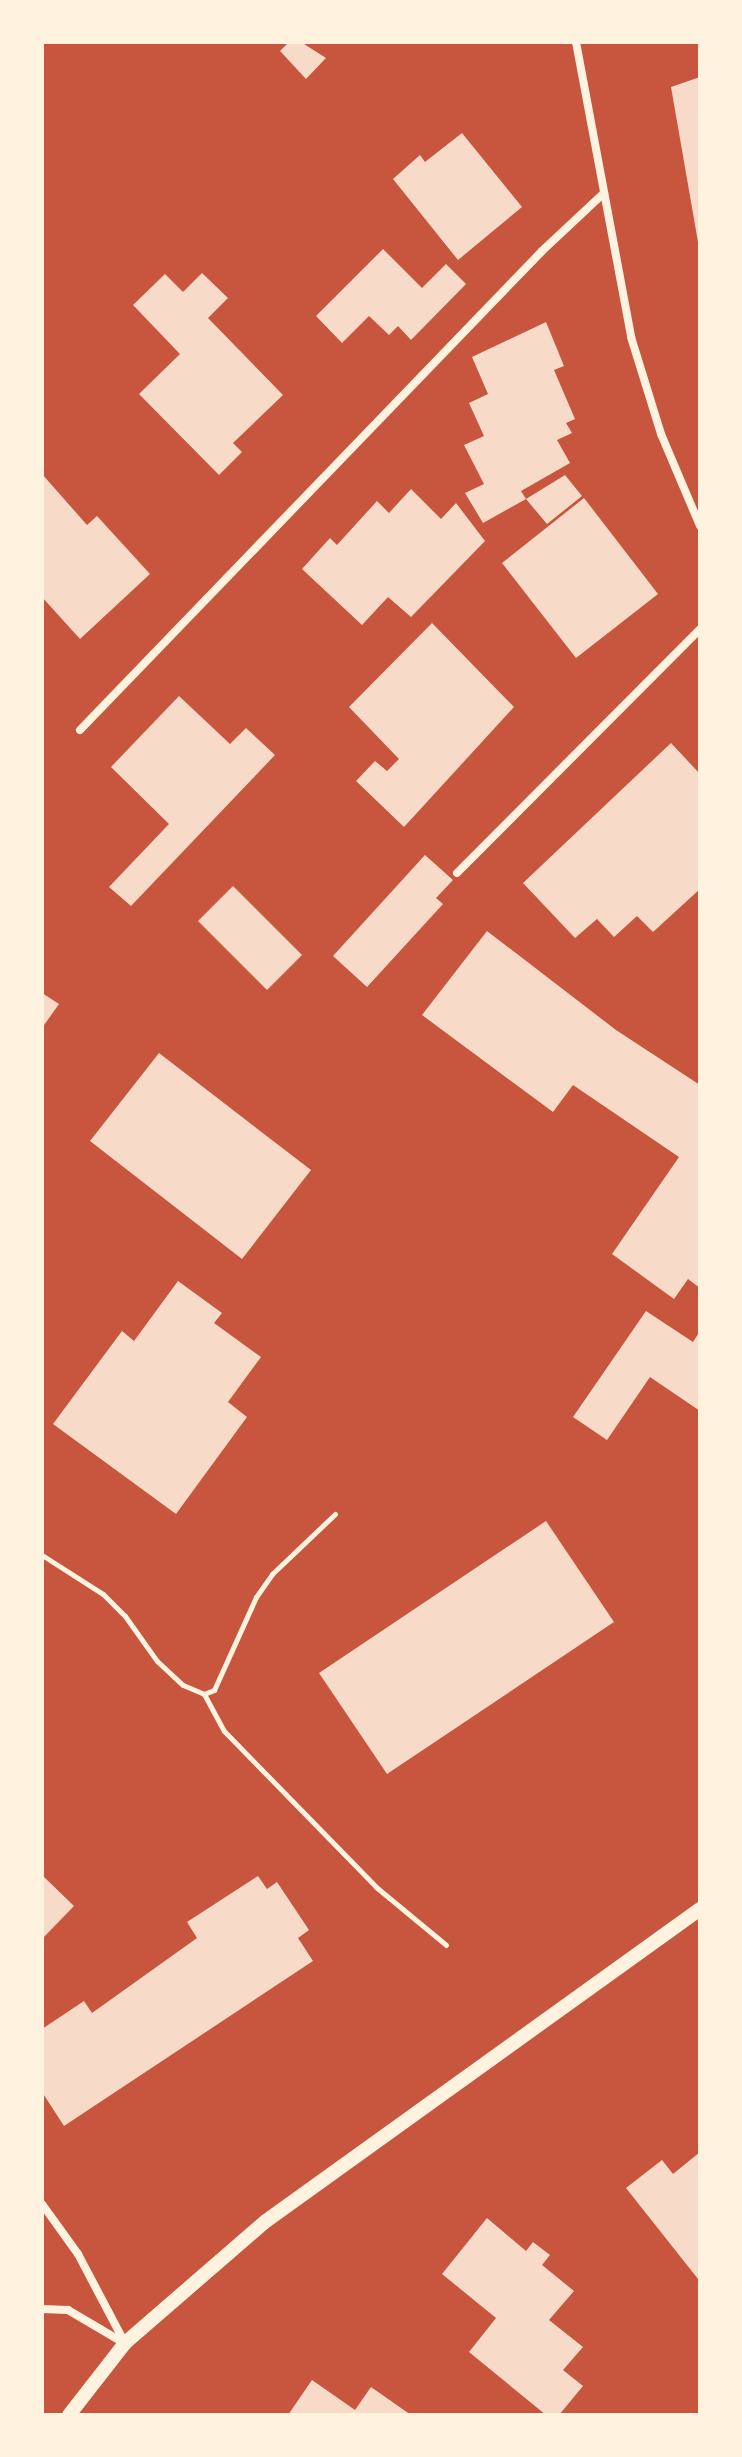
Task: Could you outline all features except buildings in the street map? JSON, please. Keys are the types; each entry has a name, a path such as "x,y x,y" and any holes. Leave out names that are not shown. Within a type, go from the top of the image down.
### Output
{"street":[{"path":"576,42 631,337 661,434 699,520"},
{"path":"80,730 542,251 604,193"},
{"path":"457,873 700,629"},
{"path":"69,2415 125,2343 266,2221 700,1909"},
{"path":"42,2204 78,2254 125,2343"},
{"path":"42,2309 68,2310 125,2343"}],"path":[{"path":"204,1694 214,1690 256,1597 272,1574 335,1514"},
{"path":"42,1555 103,1594 125,1616 157,1661 183,1685 204,1694 224,1731 376,1887 446,1945"}]}
